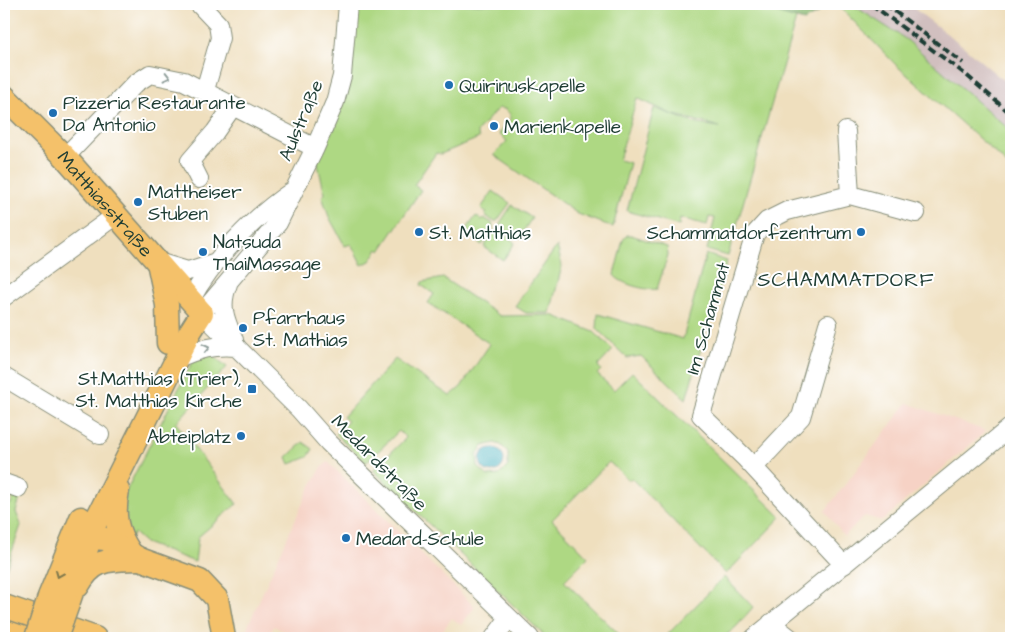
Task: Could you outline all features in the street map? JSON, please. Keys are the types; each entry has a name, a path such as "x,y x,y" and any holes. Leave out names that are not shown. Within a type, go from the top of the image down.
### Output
{"main road":[{"name":"Matthiasstraße","path":"4,96 65,157 196,307"},
{"path":"36,638 58,601 89,539 122,468 172,351 167,306 158,262"},
{"path":"56,638 58,601 68,551 82,518 196,307"},
{"path":"122,468 115,504 115,519 120,536 130,557"},
{"path":"82,518 84,529 89,539"},
{"path":"68,551 78,541 89,539 105,540 130,557 200,581 214,594 221,612 216,637"},
{"path":"58,601 90,568 103,562 130,557"},
{"path":"4,606 95,638"},
{"path":"4,631 24,638"}],"street":[{"path":"199,4 218,24 220,38 205,90"},
{"name":"Aulstraße","path":"196,307 231,277 278,223 315,148 335,102 342,76 348,4"},
{"path":"65,157 136,83 150,74 184,81 205,90 315,148"},
{"path":"199,179 190,161 215,132 233,106"},
{"path":"846,131 850,195"},
{"name":"Aulstraße","path":"196,307 208,272 269,207 292,192"},
{"name":"Im Schammat","path":"844,566 754,467 701,415 755,234 767,221 787,211 850,195 916,213"},
{"path":"4,297 116,215"},
{"path":"158,262 188,271 218,261"},
{"path":"172,351 215,346 237,347 225,323 223,310 224,295 231,277"},
{"name":"Medardstraße","path":"196,307 299,409 335,449 530,638"},
{"path":"754,467 801,417 828,324"},
{"path":"4,377 100,434"},
{"path":"754,638 1011,427"},
{"path":"494,638 509,618"},
{"path":"771,623 790,638"}],"shaded area":[{"path":"851,4 908,4 963,46 1011,87 1011,131 907,40"},
{"path":"907,403 986,431 882,521 865,516 844,536 825,511"},
{"name":"Medard-Schule","path":"328,462 475,607 461,625 452,618 440,634 443,636 441,638 288,638 287,633 274,626 268,638 266,638 246,630 308,491 322,467"}],"green space":[{"path":"358,4 755,4 796,19 728,256 707,250 715,218 709,217 707,225 680,218 679,226 627,211 654,108 697,124 720,127 671,114 637,98 619,160 630,163 613,227 578,214 494,155 507,141 499,134 510,120 510,114 505,109 498,108 477,132 479,138 441,154 436,153 414,185 421,190 380,251 378,249 370,261 362,265 351,244 345,246 329,217 322,196 325,194 317,161 348,89 353,27"},
{"path":"755,4 825,4 818,13 804,21"},
{"path":"837,4 851,4 907,40 1011,131 1011,170 1001,158 896,65"},
{"path":"493,191 510,203 497,221 493,221 485,215 487,213 481,208"},
{"path":"512,205 532,218 520,236 513,231 511,234 501,227 500,223"},
{"path":"476,216 492,223 493,228 482,245 464,233"},
{"path":"500,229 515,243 503,260 484,247 495,230"},
{"path":"627,235 667,247 668,255 657,289 634,286 614,275 623,240"},
{"path":"557,246 562,266 550,313 526,313 515,306"},
{"path":"706,254 727,261 686,399 641,356 627,358 597,329 598,314 683,339"},
{"path":"443,278 500,316 552,315 594,332 613,350 598,366 601,370 597,374 614,390 632,372 781,517 726,574 631,478 629,480 609,462 552,520 588,557 564,581 623,638 547,638 373,470 406,438 399,431 366,463 336,434 348,421 343,417 395,359 450,396 461,387 490,344 428,303 434,294 421,285 422,282","holes":["495,443 501,445 508,452 508,466 499,475 488,476 478,467 477,454 483,446"]},
{"path":"210,353 227,367 176,423 237,504 198,537 195,562 145,543 134,533 131,538 124,528 124,495 193,361"},
{"path":"303,442 313,449 308,457 290,464 287,457"},
{"path":"14,496 20,498 16,512 21,525 4,575 4,502 11,504"},
{"path":"724,577 753,607 737,626 723,638 664,638"}],"water":[{"path":"492,448 500,452 504,460 500,468 492,472 484,468 480,460 484,452"}],"railway":[{"path":"871,4 965,74 1011,114"},
{"path":"885,4 963,63"}],"place":[{"name":"Quirinuskapelle","path":"449,85"},
{"name":"Pizzeria Restaurante Da Antonio","path":"53,113"},
{"name":"Marienkapelle","path":"494,126"},
{"name":"Mattheiser Stuben","path":"138,202"},
{"name":"St. Matthias","path":"419,232"},
{"name":"Schammatdorfzentrum","path":"861,232"},
{"name":"Natsuda ThaiMassage","path":"203,252"},
{"name":"Pfarrhaus St. Mathias","path":"243,328"},
{"name":"St.Matthias (Trier), St. Matthias Kirche","path":"252,389"},
{"name":"Abteiplatz","path":"241,436"},
{"name":"Medard-Schule","path":"346,538"}],"district":[{"name":"SCHAMMATDORF","path":"846,279"}]}
